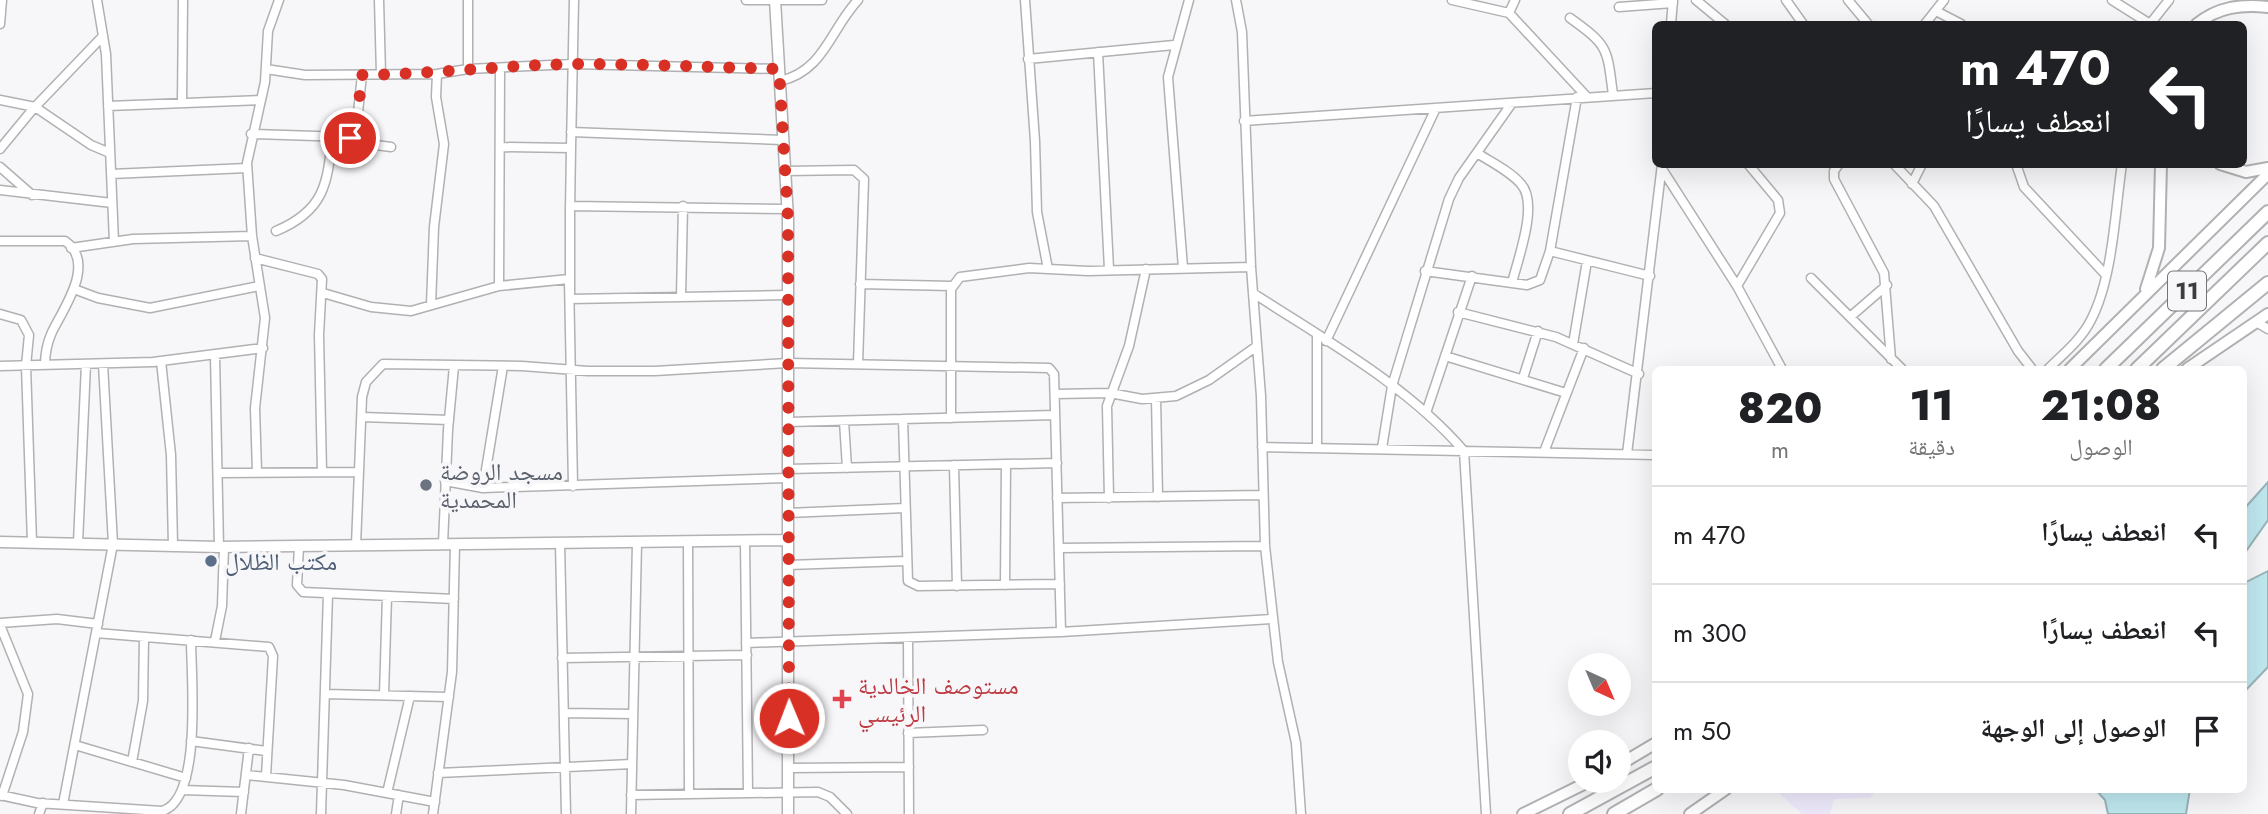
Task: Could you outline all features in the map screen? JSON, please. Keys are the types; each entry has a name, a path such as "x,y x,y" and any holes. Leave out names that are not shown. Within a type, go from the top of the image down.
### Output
{"highway":[{"name":"11","path":"2109,366 2268,212"},
{"name":"11","path":"2140,366 2268,243"},
{"path":"2167,366 2268,283"},
{"path":"1570,814 1652,769"},
{"path":"1614,814 1652,792"}],"main road":[{"path":"2202,21 2219,10 2238,6 2268,7"},
{"path":"2134,304 2148,285 2156,263 2160,232 2161,168"},
{"path":"2233,168 2246,172 2268,168"},
{"path":"2073,366 2268,174"},
{"path":"2191,366 2268,314"},
{"path":"1631,758 1652,745"},
{"path":"1523,814 1568,792"},
{"path":"1690,814 1720,793"}],"street":[{"path":"0,24 2,0"},
{"path":"97,0 103,36 108,106 114,242"},
{"path":"181,103 183,0"},
{"path":"257,472 255,408 264,348 265,318 252,236 247,168 251,134 266,69 268,31 279,0"},
{"path":"379,0 381,74"},
{"path":"468,0 468,69"},
{"path":"573,486 569,279 574,0"},
{"path":"746,0 822,0"},
{"path":"780,81 800,74 815,63 858,0"},
{"path":"1025,0 1037,212 1048,269"},
{"path":"1183,268 1168,77 1174,46 1189,0"},
{"path":"1237,0 1242,32 1265,546 1278,662 1296,743 1301,814"},
{"path":"1452,0 1509,13 1587,97"},
{"path":"1509,13 1515,0"},
{"path":"1696,0 1721,21"},
{"path":"1786,0 1801,21"},
{"path":"1848,0 1866,21"},
{"path":"1927,21 1944,0"},
{"path":"2112,0 2145,21"},
{"path":"2152,21 2169,0"},
{"path":"775,1 787,209 788,814"},
{"path":"1619,6 1673,2 1671,21"},
{"path":"1936,10 1956,21"},
{"path":"1570,19 1603,44 1613,95"},
{"path":"0,149 35,107 103,36"},
{"path":"1028,59 1174,46"},
{"path":"1098,52 1109,268"},
{"path":"266,69 305,75 437,74 468,69 573,64 779,69"},
{"path":"499,286 500,69"},
{"path":"431,305 434,227 444,144 436,97 437,74"},
{"path":"350,138 358,111 362,75"},
{"path":"1244,121 1652,93"},
{"path":"1425,271 1512,283 1537,283 1543,274 1550,251 1577,97"},
{"path":"0,100 35,107 91,145 110,153"},
{"path":"108,106 261,100"},
{"path":"1382,448 1392,386 1448,200 1512,103"},
{"path":"1326,341 1436,108"},
{"path":"571,132 783,140"},
{"path":"251,134 332,136 391,147"},
{"path":"276,231 304,216 319,198 326,186 332,136"},
{"path":"500,147 571,148"},
{"path":"1477,153 1516,178 1528,196 1529,211 1512,283"},
{"path":"0,167 32,195"},
{"path":"111,174 247,168"},
{"path":"1627,454 1639,374 1662,168"},
{"path":"1663,168 1737,286 1781,366"},
{"path":"1737,286 1780,213 1778,200 1751,168"},
{"path":"1836,168 1834,179 1879,261 1887,285 1891,359"},
{"path":"1898,168 1934,206 2018,351 2030,366"},
{"path":"1912,184 1920,168"},
{"path":"2017,168 2024,187 2105,274"},
{"path":"2051,366 2086,329 2096,310 2105,274 2121,168"},
{"path":"785,171 854,170 862,175 866,189 858,364"},
{"path":"0,190 112,203"},
{"path":"570,206 683,205 787,209"},
{"path":"681,297 683,205"},
{"path":"570,206 570,299"},
{"path":"71,248 114,242 252,236"},
{"path":"0,241 65,241 71,248 77,269 74,289 51,334 45,365"},
{"path":"1550,251 1650,276"},
{"path":"255,258 318,274 322,279 319,335 321,472"},
{"path":"1573,344 1587,261"},
{"path":"860,284 952,286 964,275 1010,268 1088,271 1109,268 1251,267"},
{"path":"1109,498 1107,406 1129,346 1146,269"},
{"path":"1426,413 1472,276"},
{"path":"1811,278 1899,366"},
{"path":"323,293 389,311 411,311 499,286 569,279"},
{"path":"1850,317 1887,285"},
{"path":"74,289 98,298 150,308 259,286"},
{"path":"951,418 952,286"},
{"path":"1253,293 1392,386 1426,413 1464,451 1486,814"},
{"path":"570,299 788,295"},
{"path":"1458,312 1538,331 1584,348 1639,374"},
{"path":"0,314 21,320 26,326 29,340 26,366 32,542"},
{"path":"2256,322 2268,329"},
{"path":"1523,379 1538,331"},
{"path":"1317,335 1317,447"},
{"path":"1055,394 1110,394 1156,398 1190,391 1257,346"},
{"path":"0,366 161,361 264,348"},
{"path":"1544,452 1584,348"},
{"path":"215,355 222,547 222,606 215,641"},
{"path":"1445,356 1566,393"},
{"path":"161,361 170,455 173,546"},
{"path":"356,545 366,382 383,365 655,371 788,363 950,364 1049,368 1054,374 1055,394 1061,632"},
{"path":"62,804 113,544 103,364"},
{"path":"78,543 86,365"},
{"path":"443,544 454,366"},
{"path":"484,488 503,366"},
{"path":"1156,398 1158,497"},
{"path":"788,422 1055,415"},
{"path":"362,416 449,420"},
{"path":"903,419 905,561 906,578 912,585 1060,584"},
{"path":"844,421 847,468"},
{"path":"1262,447 1652,455"},
{"path":"445,481 484,488 573,486 788,474 847,468 1056,463"},
{"path":"1005,585 1006,464"},
{"path":"954,466 957,586"},
{"path":"218,473 359,472"},
{"path":"1057,498 1264,495"},
{"path":"788,513 905,508"},
{"path":"0,542 222,547 788,540"},
{"path":"745,541 748,793"},
{"path":"560,542 566,814"},
{"path":"688,542 689,794"},
{"path":"631,814 637,543"},
{"path":"433,814 449,697 455,544"},
{"path":"299,546 297,587 307,594 454,599"},
{"path":"1059,548 1265,546"},
{"path":"788,565 905,561"},
{"path":"321,814 328,594"},
{"path":"384,695 387,596"},
{"path":"191,640 191,741 186,778 174,803 162,811 101,810 1,796 23,732 28,694 0,624 57,619 144,637 263,644 273,652 266,776"},
{"path":"747,643 1061,632 1273,619"},
{"path":"132,762 143,701 144,637"},
{"path":"908,638 909,814"},
{"path":"562,658 747,655"},
{"path":"325,694 449,697"},
{"path":"387,793 410,696"},
{"path":"564,713 633,714"},
{"path":"908,733 983,730"},
{"path":"191,741 266,751"},
{"path":"75,746 186,778"},
{"path":"241,814 249,748"},
{"path":"438,773 632,764"},
{"path":"789,768 909,767"},
{"path":"246,775 322,782 435,802"},
{"path":"182,790 244,792"},
{"path":"631,795 823,793 847,814"},
{"path":"396,814 400,795"},
{"path":"39,814 43,803"},
{"path":"174,803 176,814"}],"shaded area":[{"path":"1778,793 1874,793 1870,798 1834,799 1830,814 1802,814"}],"water":[{"path":"2268,482 2268,520 2247,550 2247,506"},
{"path":"2268,571 2268,667 2247,689 2247,582"},
{"path":"2099,793 2189,793 2186,814 2108,814 2105,800"}],"place":[{"name":"مسجد الروضة المحمدية","path":"426,485"},
{"name":"مكتب الظلال","path":"211,561"},
{"name":"مستوصف الخالدية الرئيسي","path":"842,699"}],"route":[{"path":"350,138 358,111 362,75 437,74 468,69 573,64 779,69 788,218 789,718"}]}
